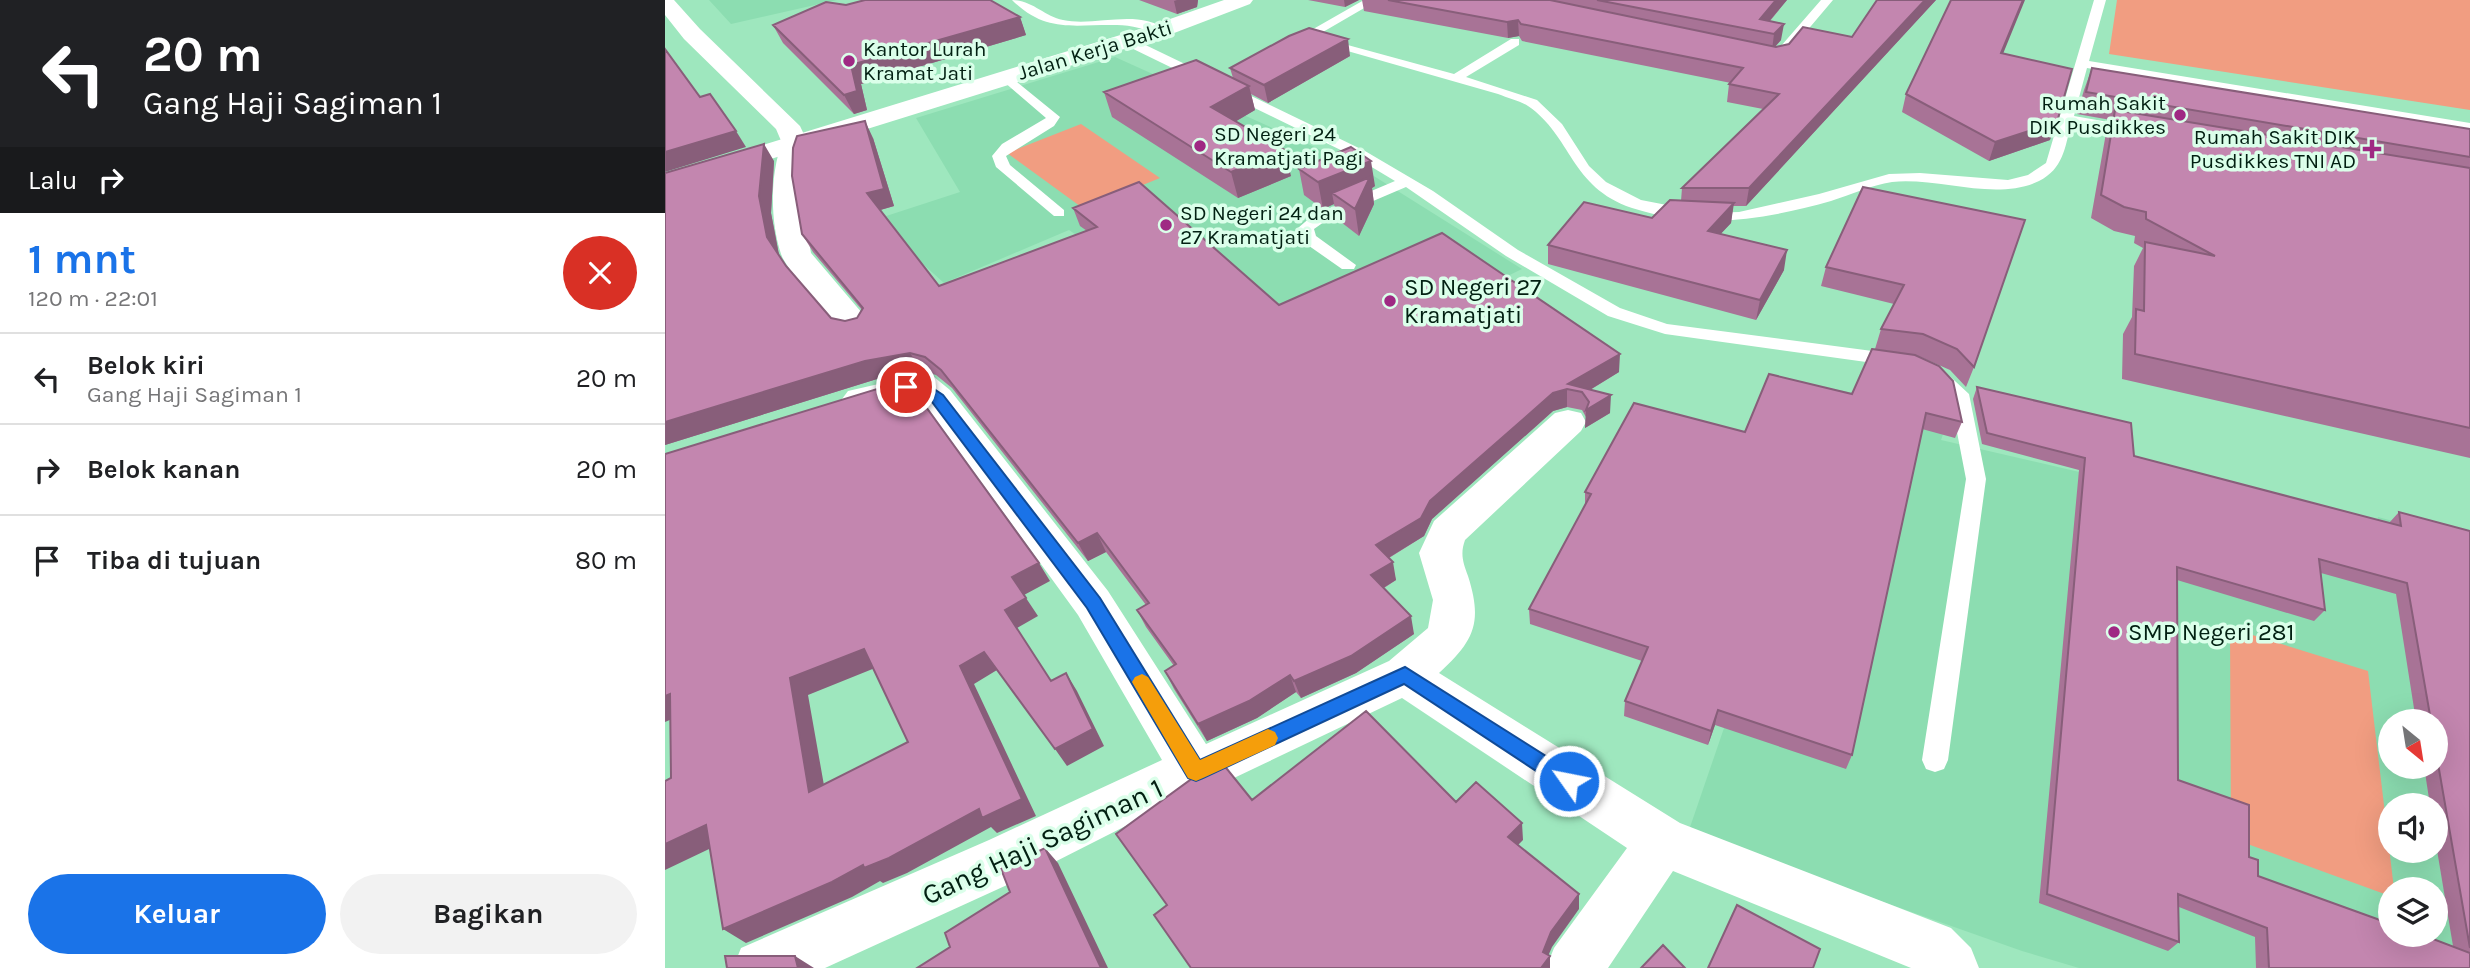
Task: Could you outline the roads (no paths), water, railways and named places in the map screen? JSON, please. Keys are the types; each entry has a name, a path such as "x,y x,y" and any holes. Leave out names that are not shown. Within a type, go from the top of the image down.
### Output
{"street":[{"name":"Jalan Kerja Bakti","path":"665,184 1127,41 1244,0"},
{"path":"665,2 692,34 787,126 795,143 787,164 786,193 796,255 856,327"},
{"path":"665,41 692,34"},
{"path":"825,410 890,390 922,385 938,398 1093,603 1196,772"},
{"name":"Gang Haji Sagiman 1","path":"761,968 1008,858 1159,784 1196,772 1405,675 1449,637 1454,600 1440,552 1448,531 1568,422"},
{"path":"1405,675 1663,842 1931,948 1951,968"},
{"path":"1574,968 1663,842"}],"lane":[{"path":"1018,0 1041,16 1064,24 1121,21 1161,30"},
{"path":"1372,0 1299,41 1456,78 1503,91 1532,103 1557,127 1584,169 1601,185 1636,204 1708,218 1739,217 1823,198 1889,178 1920,177 2009,185 2033,178 2053,165 2100,0"},
{"path":"1773,57 1780,56 1827,0"},
{"path":"1127,41 1227,82 1408,181 1513,253 1614,312 1665,329 1915,363 1941,376 1959,394 1976,479 1935,761"},
{"path":"1456,78 1515,42"},
{"path":"2082,64 2470,127"},
{"path":"1007,78 1053,117 1049,123 1007,147 999,156 1003,167 1059,213"},
{"path":"2066,119 2147,133"},
{"path":"1348,265 1308,238 1306,228 1318,219 1408,181"}],"place":[{"name":"Kantor Lurah Kramat Jati","path":"849,61"},
{"name":"Rumah Sakit DIK Pusdikkes","path":"2180,115"},
{"name":"SD Negeri 24 Kramatjati Pagi","path":"1200,146"},
{"name":"Rumah Sakit DIK Pusdikkes TNI AD","path":"2372,149"},
{"name":"SD Negeri 24 dan 27 Kramatjati","path":"1166,225"},
{"name":"SD Negeri 27 Kramatjati","path":"1390,301"},
{"name":"SMP Negeri 281","path":"2114,632"}]}
